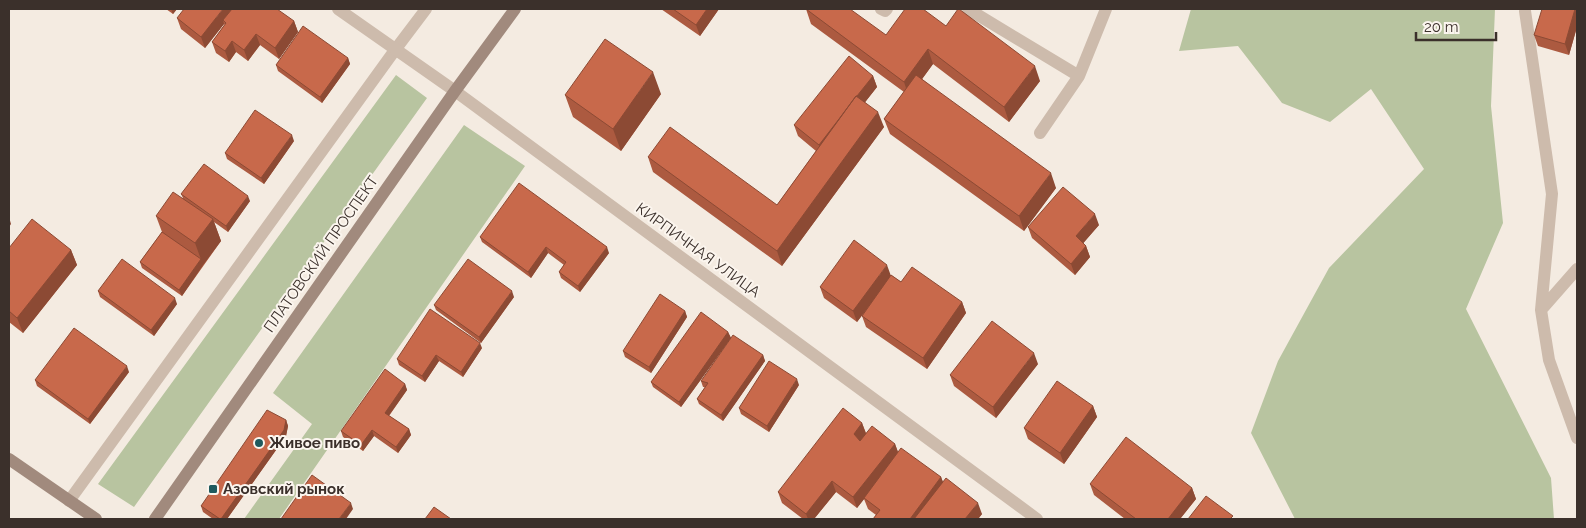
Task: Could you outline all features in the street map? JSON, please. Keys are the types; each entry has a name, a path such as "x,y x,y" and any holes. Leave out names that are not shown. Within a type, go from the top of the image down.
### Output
{"main road":[{"name":"ПЛАТОВСКИЙ ПРОСПЕКТ","path":"155,519 455,91 515,9"},
{"path":"9,459 96,519"}],"street":[{"name":"КИРПИЧНАЯ УЛИЦА","path":"338,9 455,91 1037,519"},
{"path":"70,501 426,9"},
{"path":"881,9 885,11 887,9"},
{"path":"968,9 1079,76"},
{"path":"1040,133 1079,76 1106,9"},
{"path":"1525,11 1552,194 1541,310 1549,360 1577,438"},
{"path":"1541,310 1577,269"}],"green space":[{"path":"1191,9 1495,9 1491,106 1503,223 1466,309 1551,478 1554,519 1295,519 1251,433 1278,361 1329,268 1424,169 1371,89 1330,122 1282,103 1238,46 1179,51"},
{"path":"396,75 427,98 134,507 98,484"},
{"path":"464,125 525,166 279,519 244,519 312,424 273,393"}],"building":[{"path":"184,9 223,9 201,37 177,18"},
{"path":"232,9 277,9 294,21 275,48 256,34 244,50 232,41 225,51 212,42 226,23 223,20"},
{"path":"673,9 707,9 696,25"},
{"path":"806,9 850,9 886,35 905,9 923,9 946,26 959,9 1035,66 1004,107 928,49 904,82"},
{"path":"1542,9 1575,9 1565,44 1534,35"},
{"path":"303,26 348,58 320,97 276,65"},
{"path":"605,39 653,72 613,129 565,95"},
{"path":"849,56 873,76 819,145 794,125"},
{"path":"916,75 1051,173 1019,216 884,119"},
{"path":"856,96 878,112 777,251 648,157 670,127 777,205"},
{"path":"255,110 292,135 261,178 225,153"},
{"path":"204,164 248,196 226,226 181,194"},
{"path":"519,183 607,247 578,286 559,272 566,262 546,247 528,272 480,237"},
{"path":"1063,187 1095,214 1076,236 1086,246 1071,264 1028,227"},
{"path":"173,192 213,219 195,243 156,216"},
{"path":"32,219 71,250 17,318 9,311 9,248"},
{"path":"162,232 201,259 179,290 140,262"},
{"path":"854,240 887,265 853,311 820,287"},
{"path":"122,259 175,298 151,330 98,291"},
{"path":"468,259 512,291 479,337 434,305"},
{"path":"912,267 962,302 923,358 862,316 891,275 901,282"},
{"path":"660,294 685,311 649,367 623,351"},
{"path":"430,309 480,343 461,372 436,355 422,376 397,359"},
{"path":"701,312 728,332 679,402 651,382"},
{"path":"992,321 1034,353 993,407 950,375"},
{"path":"74,328 127,366 88,419 35,380"},
{"path":"733,335 763,355 721,415 697,399 708,383 701,381"},
{"path":"769,361 797,379 767,426 739,408"},
{"path":"385,369 405,384 385,413 409,429 396,447 372,430 361,445 341,431"},
{"path":"1057,381 1093,406 1060,453 1024,428"},
{"path":"843,408 862,423 854,434 860,441 872,426 895,444 853,497 832,481 806,514 778,492"},
{"path":"267,410 286,420 284,430 220,519 201,506"},
{"path":"1126,437 1192,488 1168,519 1136,519 1090,484"},
{"path":"901,448 941,477 910,519 873,519 880,510 864,498"},
{"path":"312,475 351,503 339,519 281,519"},
{"path":"946,478 978,503 965,519 914,519"},
{"path":"1206,496 1233,516 1230,519 1188,519"},
{"path":"434,507 451,519 425,519"}],"place":[{"name":"Живое пиво","path":"259,443"},
{"name":"Азовский рынок","path":"213,489"}]}
